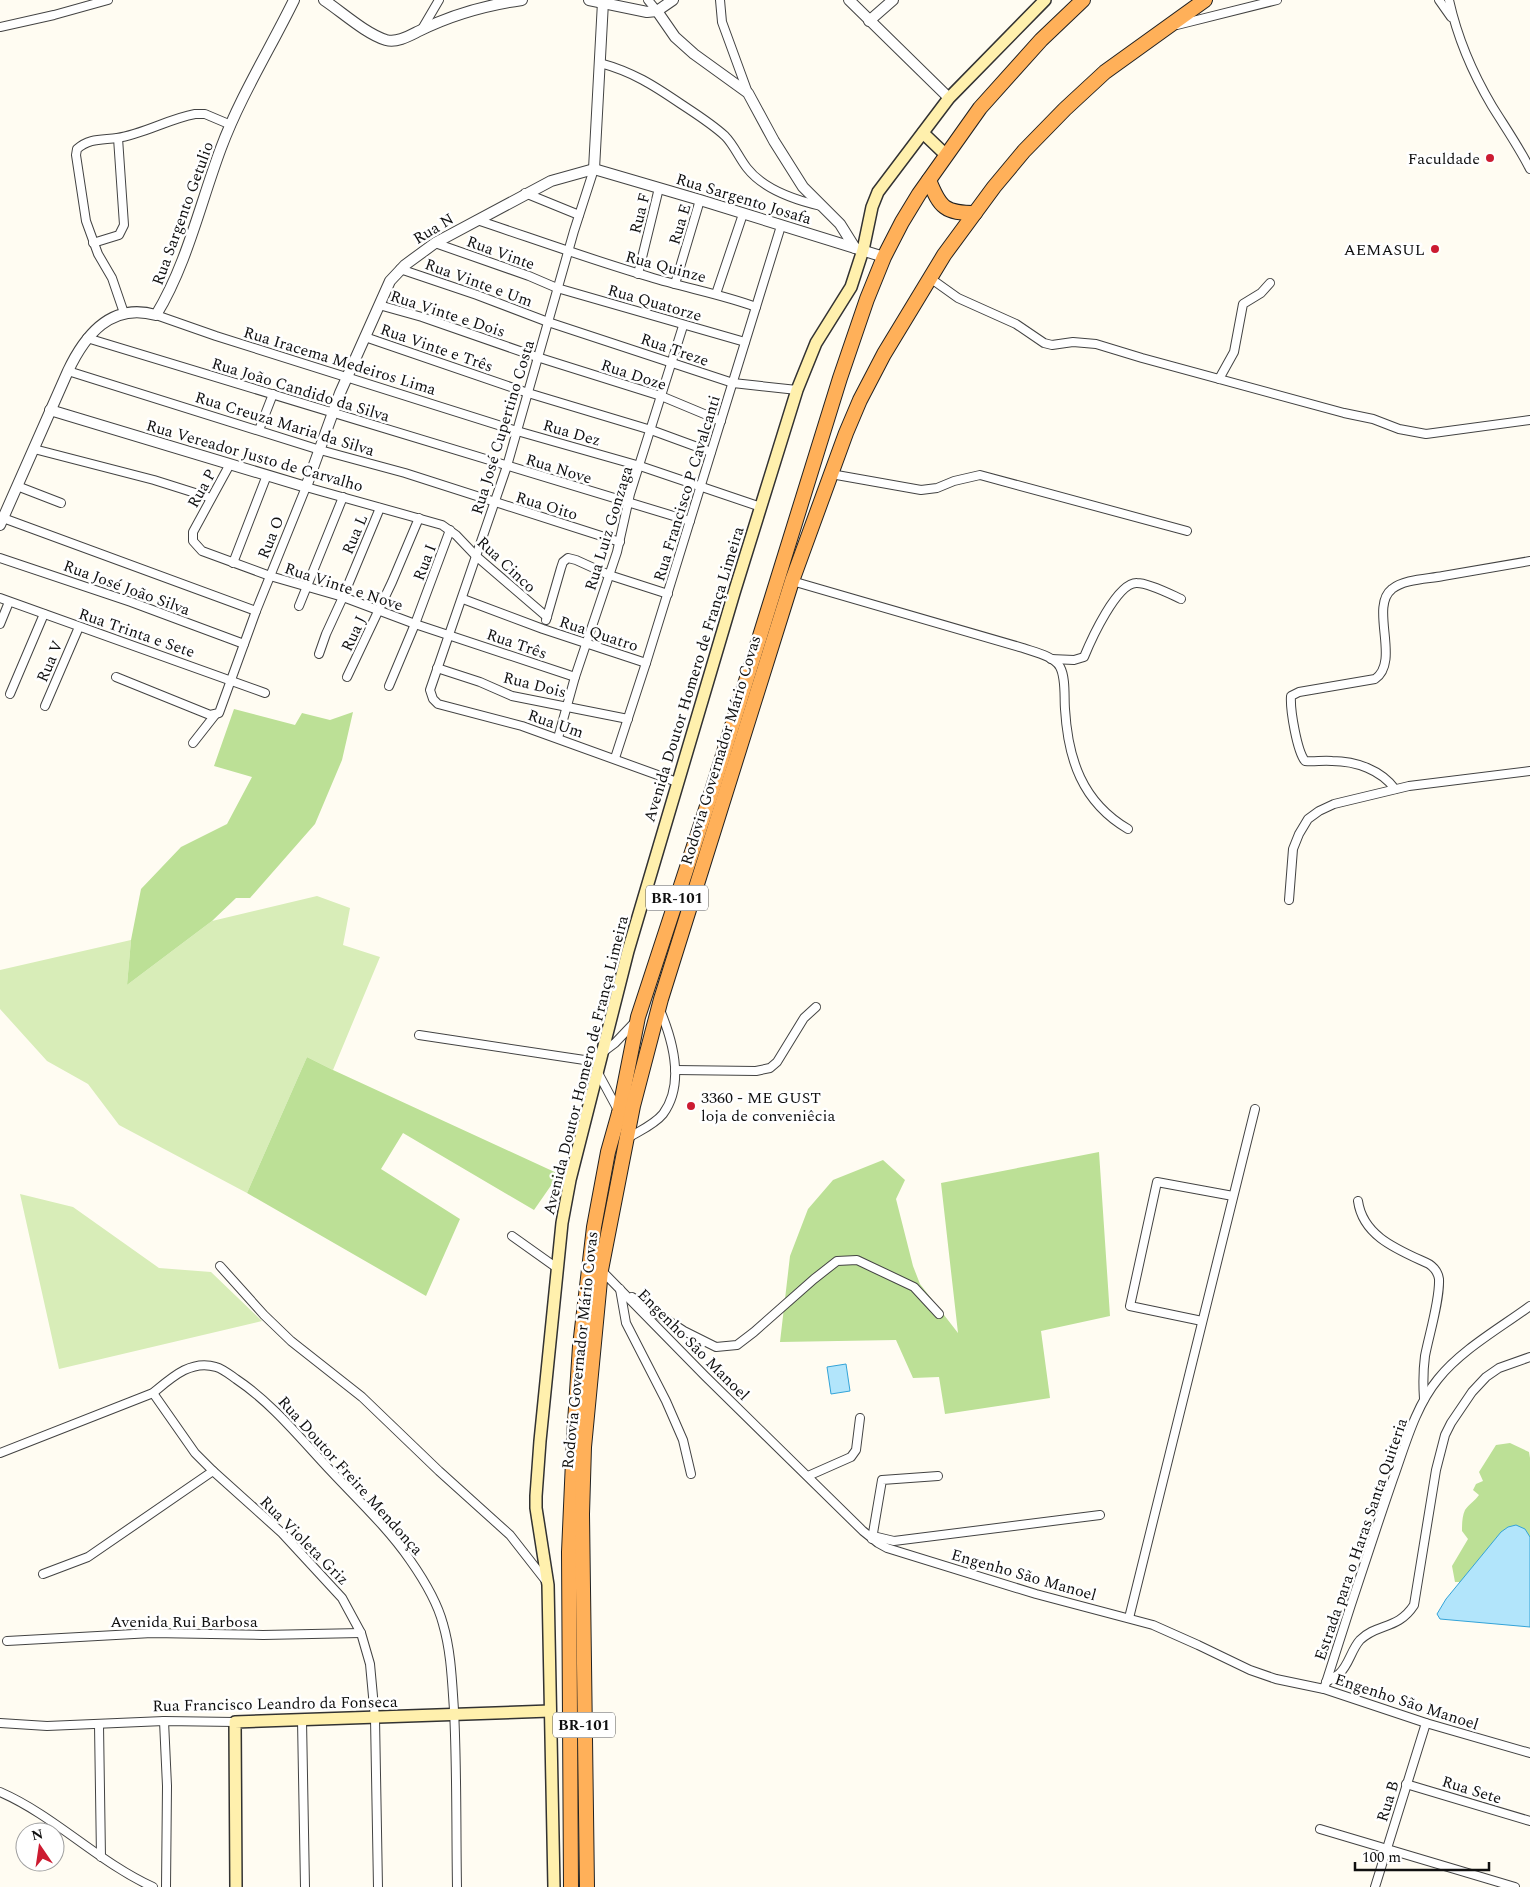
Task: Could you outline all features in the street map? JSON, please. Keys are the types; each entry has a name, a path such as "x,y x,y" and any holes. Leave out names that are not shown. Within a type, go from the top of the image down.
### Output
{"highway":[{"name":"Rodovia Governador Mário Covas","path":"571,1887 569,1552 574,1438 588,1269 607,1161 638,1017 840,378 867,299 884,257 902,222 929,180 980,108 1051,29 1083,0"},
{"name":"Rodovia Governador Mário Covas","path":"587,1887 582,1514 585,1437 601,1270 632,1106 659,1008 792,581 860,400 884,354 930,278 975,213 1024,151 1065,109 1105,72 1205,0"},
{"path":"929,180 939,203 944,208 959,213 975,213"}],"main road":[{"name":"Avenida Doutor Homero de França Limeira","path":"554,1887 548,1584 537,1517 536,1496 540,1441 562,1223 570,1180 628,951 797,390 816,343 851,287 859,249 878,192 949,98 1044,0"},
{"path":"923,133 946,155"},
{"name":"Rua Francisco Leandro da Fonseca","path":"235,1722 550,1711"},
{"path":"235,1722 236,1887"}],"street":[{"path":"0,27 108,0"},
{"name":"Rua Sargento Getulio","path":"156,315 177,274 231,125 294,0"},
{"path":"324,0 365,29 386,40 392,41 402,39 443,20 478,9 522,0"},
{"path":"422,29 439,0"},
{"path":"588,0 647,12 657,11 672,0"},
{"path":"648,0 675,37 694,54 748,93"},
{"path":"720,0 722,22 748,93 774,141 803,187 840,224 859,249"},
{"path":"849,0 949,98"},
{"path":"869,21 893,0"},
{"path":"1165,28 1277,0"},
{"path":"1439,0 1454,20"},
{"path":"1449,0 1454,20 1491,104 1530,169"},
{"path":"594,169 603,2"},
{"path":"600,63 640,77 710,124 732,144 747,168 771,187 791,198 821,206"},
{"path":"124,313 112,278 93,243 86,221 76,155 77,149 92,140 118,138 194,114 205,114 231,125"},
{"path":"93,243 120,235 124,225 118,138"},
{"name":"Rua Sargento Josafa","path":"594,169 884,257"},
{"name":"Rua N","path":"346,378 390,281 413,258 435,243 525,193 568,175 594,169"},
{"name":"Rua José Cupertino Costa","path":"430,690 463,599 507,466 568,250 594,169"},
{"name":"Rua F","path":"638,274 659,188"},
{"path":"525,193 579,215"},
{"name":"Rua E","path":"675,284 700,200"},
{"path":"716,294 744,214"},
{"name":"Rua Quinze","path":"477,220 638,274 716,294 756,307"},
{"name":"Rua Francisco P Cavalcanti","path":"615,758 668,594 781,226"},
{"name":"Rua Vinte","path":"435,243 522,273 557,288"},
{"name":"Rua Vinte e Um","path":"400,269 548,322"},
{"path":"930,278 958,298 1016,324 1044,344 1052,345 1073,342 1096,344 1373,420 1399,429 1426,434 1530,420"},
{"path":"1219,379 1234,352 1243,304 1261,293 1270,283"},
{"name":"Rua Quatorze","path":"557,288 683,326 745,342"},
{"name":"Rua Vinte e Dois","path":"378,305 448,326 538,358"},
{"path":"156,315 140,312 124,313 108,320 87,338 68,371 2,522 256,611"},
{"name":"Rua Iracema Medeiros Lima","path":"156,315 346,378 517,431"},
{"name":"Rua Treze","path":"548,322 732,383 797,390"},
{"name":"Rua Luiz Gonzaga","path":"558,738 575,677 620,542 628,504 683,326"},
{"name":"Rua Vinte e Três","path":"365,337 528,393 651,430 711,452"},
{"name":"Rua João Candido da Silva","path":"87,338 507,466"},
{"name":"Rua Doze","path":"538,358 661,396 721,421"},
{"name":"Rua Creuza Maria da Silva","path":"68,371 320,450 397,471 495,503"},
{"name":"Rua O","path":"215,715 219,713 221,708 256,611 306,487 346,378"},
{"path":"259,430 273,394"},
{"name":"Rua Vereador Justo de Carvalho","path":"50,410 343,498 419,518 450,530"},
{"name":"Rua Dez","path":"517,431 640,466 761,507"},
{"path":"34,449 154,480 211,498"},
{"name":"Rua P","path":"196,525 230,464"},
{"name":"Rua Nove","path":"507,466 628,504 690,521"},
{"path":"831,474 921,490 937,488 954,481 980,475 1187,531"},
{"path":"232,563 267,475"},
{"path":"17,486 61,503"},
{"path":"299,606 343,498"},
{"name":"Rua Oito","path":"495,503 620,542"},
{"name":"Rua L","path":"319,654 380,508"},
{"name":"Rua J","path":"347,677 419,518"},
{"name":"Rua Vinte e Nove","path":"196,525 193,537 196,546 202,551 270,576 343,597 415,624 450,634"},
{"name":"Rua Cinco","path":"450,530 476,556 547,617"},
{"name":"Rua I","path":"389,686 415,624 450,530"},
{"name":"Rua José João Silva","path":"0,558 131,602 244,644"},
{"name":"Rua Quatro","path":"543,629 563,562 568,558 576,560 609,575"},
{"path":"1395,789 1386,778 1357,765 1331,761 1305,761 1301,756 1298,745 1291,696 1299,692 1375,679 1380,675 1383,671 1385,646 1385,598 1393,588 1414,581 1530,561"},
{"path":"609,575 668,594"},
{"path":"792,581 1023,648 1051,659 1074,660 1084,657 1095,632 1120,593 1128,585 1137,583 1181,599"},
{"name":"Rua Trinta e Sete","path":"0,598 265,693"},
{"name":"Rua Quatro","path":"463,599 543,629 646,663"},
{"path":"0,624 9,602"},
{"path":"10,694 44,614"},
{"name":"Rua V","path":"45,706 79,627"},
{"name":"Rua Três","path":"450,634 575,677"},
{"path":"1051,659 1058,665 1062,673 1067,733 1076,771 1081,782 1097,804 1116,822 1128,829"},
{"name":"Rua Dois","path":"437,668 480,682 512,696 628,719"},
{"path":"116,677 210,715 215,715"},
{"name":"Rua Um","path":"430,690 433,700 438,704 522,726 678,782"},
{"path":"193,743 215,715"},
{"path":"1289,900 1293,849 1298,834 1308,819 1319,810 1334,804 1395,789 1530,771"},
{"path":"674,1070 756,1071 770,1068 777,1062 804,1018 816,1007"},
{"path":"626,1139 662,1115 672,1096 674,1070 669,1036 659,1008"},
{"path":"419,1035 591,1061 623,1036 638,1017"},
{"path":"591,1061 619,1112"},
{"path":"1129,1618 1255,1109"},
{"path":"1202,1321 1130,1306 1157,1182 1233,1196"},
{"path":"1358,1201 1362,1219 1369,1228 1387,1243 1429,1264 1437,1273 1439,1280 1423,1374 1424,1399"},
{"path":"512,1236 558,1268"},
{"path":"620,1289 684,1331 716,1347 736,1345 754,1332 814,1278 837,1261 857,1260 888,1274 914,1288 939,1314"},
{"path":"220,1266 264,1315 291,1341 362,1397 439,1471 510,1535 548,1584"},
{"name":"Engenho São Manoel","path":"601,1270 712,1383 873,1538 887,1548 1036,1594 1129,1618 1173,1633 1250,1670 1276,1679 1325,1686 1426,1723 1530,1753"},
{"path":"620,1289 626,1323 666,1401 683,1440 691,1474"},
{"path":"1424,1399 1451,1365 1530,1306"},
{"path":"1325,1686 1343,1669 1352,1650 1360,1640 1370,1633 1404,1618 1414,1605 1436,1470 1445,1435 1472,1392 1486,1378 1499,1368 1530,1357"},
{"name":"Rua Doutor Freire Mendonça","path":"0,1453 153,1393 172,1377 193,1366 204,1365 224,1371 266,1401 410,1559 428,1587 444,1624 454,1715 457,1887"},
{"name":"Rua Violeta Griz","path":"153,1393 185,1439 213,1471 282,1533 328,1582 348,1608 361,1634 370,1664 375,1718 378,1887"},
{"name":"Estrada para o Haras Santa Quiteria","path":"1325,1686 1364,1562 1410,1432 1424,1399"},
{"path":"808,1476 851,1457 856,1450 860,1418"},
{"path":"43,1574 88,1557 213,1471"},
{"path":"938,1476 882,1480 873,1538 894,1541 1100,1516"},
{"name":"Avenida Rui Barbosa","path":"7,1641 152,1632 263,1635 361,1634"},
{"path":"302,1720 305,1887"},
{"path":"164,1721 167,1786 166,1887"},
{"name":"Rua Francisco Leandro da Fonseca","path":"0,1723 47,1726 164,1721 235,1722"},
{"name":"Rua B","path":"1375,1887 1426,1723"},
{"path":"99,1725 101,1857"},
{"name":"Rua Sete","path":"1406,1784 1530,1821"},
{"path":"0,1792 26,1805 101,1857 153,1887"},
{"path":"1320,1829 1515,1887"}],"green space":[{"path":"234,709 295,725 302,713 330,720 353,712 342,760 315,824 250,898 236,898 212,921 127,985 131,940 141,889 181,847 227,824 252,777 214,766"},
{"path":"317,896 350,908 343,945 380,957 333,1070 307,1057 247,1193 119,1125 88,1084 47,1061 0,1009 0,970 131,940 127,985 212,921"},
{"path":"307,1057 559,1174 534,1210 403,1133 381,1169 460,1219 426,1296 247,1193"},
{"path":"1099,1152 1110,1316 1041,1331 1050,1398 945,1414 939,1377 913,1378 896,1340 780,1342 790,1256 808,1209 833,1180 883,1160 905,1180 896,1199 913,1266 920,1284 958,1333 941,1183"},
{"path":"20,1194 73,1207 159,1268 211,1272 262,1321 59,1369"},
{"path":"1510,1443 1529,1452 1530,1561 1481,1557 1462,1582 1455,1582 1452,1566 1468,1539 1462,1531 1463,1518 1465,1510 1479,1495 1473,1490 1476,1484 1483,1481 1479,1472 1496,1445"}],"water":[{"path":"846,1364 850,1391 831,1394 827,1367"},
{"path":"1516,1525 1525,1529 1530,1537 1530,1627 1440,1619 1437,1614 1446,1599 1501,1532 1508,1527"}],"place":[{"name":"Faculdade","path":"1490,158"},
{"name":"AEMASUL","path":"1435,249"},
{"name":"3360 - ME GUST loja de conveniêcia","path":"691,1106"}]}
